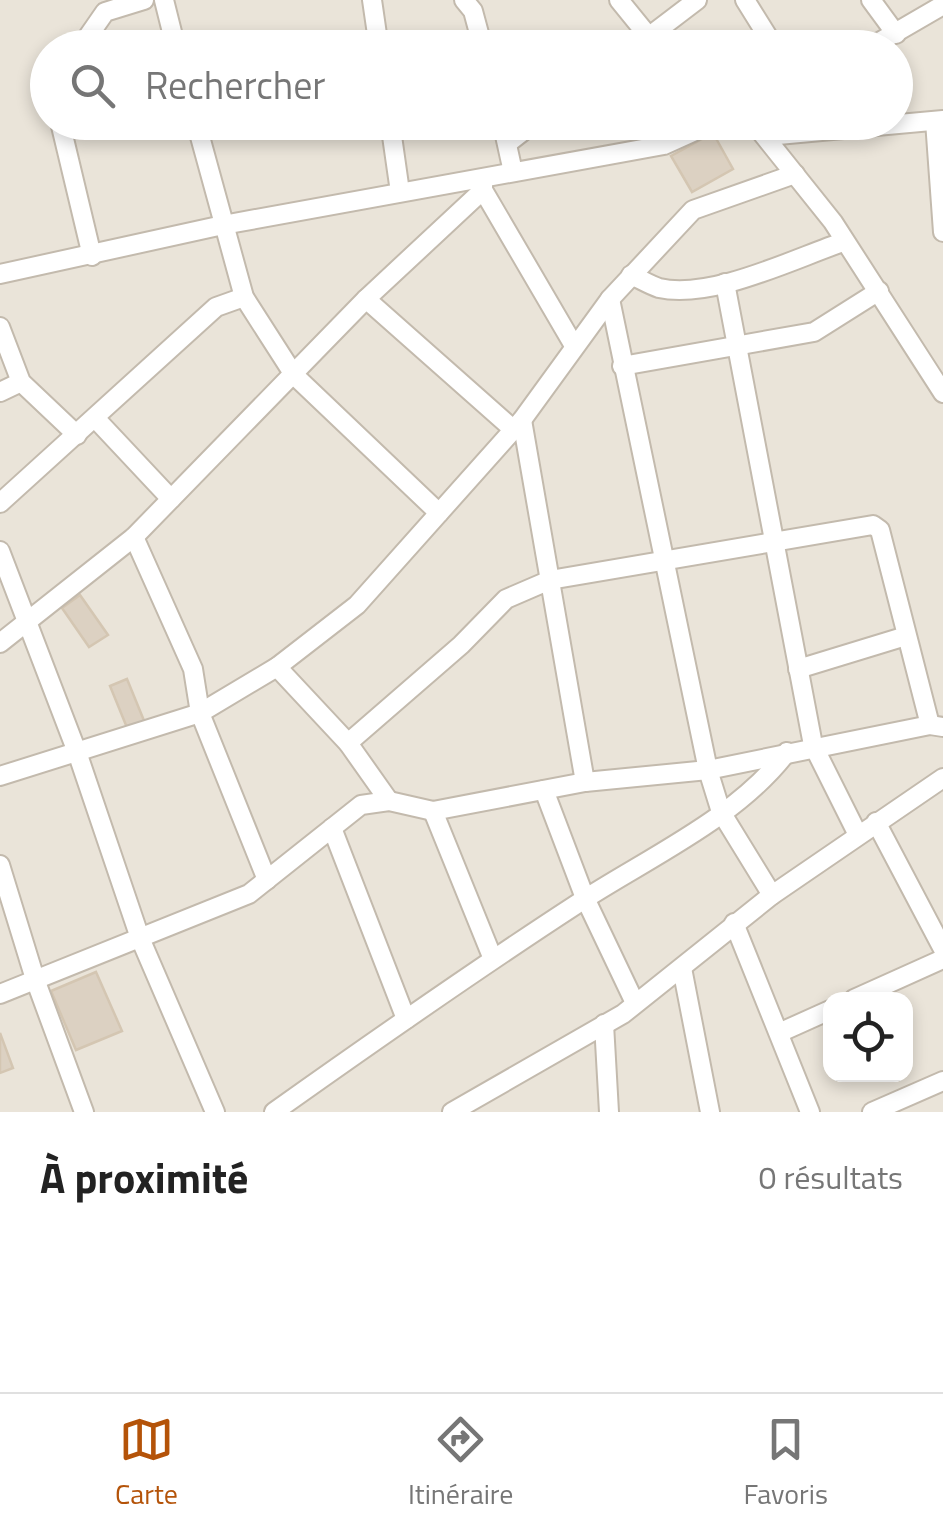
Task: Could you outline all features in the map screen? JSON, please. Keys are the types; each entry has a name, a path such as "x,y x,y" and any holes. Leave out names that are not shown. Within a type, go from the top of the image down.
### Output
{"street":[{"path":"92,30 105,12 144,0"},
{"path":"164,0 172,30"},
{"path":"372,0 376,30"},
{"path":"464,0 474,11 479,30"},
{"path":"619,0 638,30"},
{"path":"663,30 697,0"},
{"path":"745,0 764,30"},
{"path":"871,0 893,30"},
{"path":"902,30 943,5"},
{"path":"913,121 939,120 943,232"},
{"path":"64,140 92,256"},
{"path":"201,140 244,297 294,375 439,513"},
{"path":"393,140 400,192"},
{"path":"507,140 513,172"},
{"path":"508,144 513,140"},
{"path":"0,274 223,225 400,192 483,183 513,172 675,140"},
{"path":"769,140 879,291 943,393"},
{"path":"0,776 200,713 278,667 357,605 518,425 574,344 630,274 693,210 795,174"},
{"path":"0,644 134,537 483,183"},
{"path":"483,183 574,344"},
{"path":"630,274 660,288 724,283 842,242"},
{"path":"724,283 814,746 858,835"},
{"path":"622,366 814,332 879,291"},
{"path":"0,503 216,307 244,297"},
{"path":"366,299 518,425 585,782"},
{"path":"610,299 708,770 721,812 772,895"},
{"path":"0,327 20,382 76,435"},
{"path":"0,392 20,382"},
{"path":"96,418 171,499"},
{"path":"0,994 249,894 360,804 389,802 433,811 585,782 708,770 814,746 937,726 906,636 876,526 550,580 506,599 462,645 348,743"},
{"path":"134,537 193,669 200,713 266,880"},
{"path":"0,551 29,621 140,938 215,1112"},
{"path":"798,669 906,636"},
{"path":"278,667 348,743 389,802"},
{"path":"274,1112 493,958 721,812 765,780 786,752"},
{"path":"452,1112 497,1090 635,1004 772,895 943,778"},
{"path":"544,790 586,898 635,1004"},
{"path":"433,811 493,958"},
{"path":"876,822 941,939"},
{"path":"332,828 406,1019"},
{"path":"0,865 35,980 84,1112"},
{"path":"734,923 782,1032 810,1112"},
{"path":"871,992 943,959"},
{"path":"682,968 710,1112"},
{"path":"782,1032 823,1013"},
{"path":"604,1024 609,1112"},
{"path":"872,1112 943,1081"},
{"path":"497,1090 498,1112"}],"shaded area":[{"path":"0,0 943,0 943,1112 0,1112"}],"building":[{"path":"700,140 717,140 733,169 692,192 671,156"},
{"path":"80,595 108,635 89,647 62,608"},
{"path":"127,679 145,723 128,730 110,686"},
{"path":"96,972 122,1031 76,1050 51,991"},
{"path":"0,1033 13,1068 0,1073"}]}
